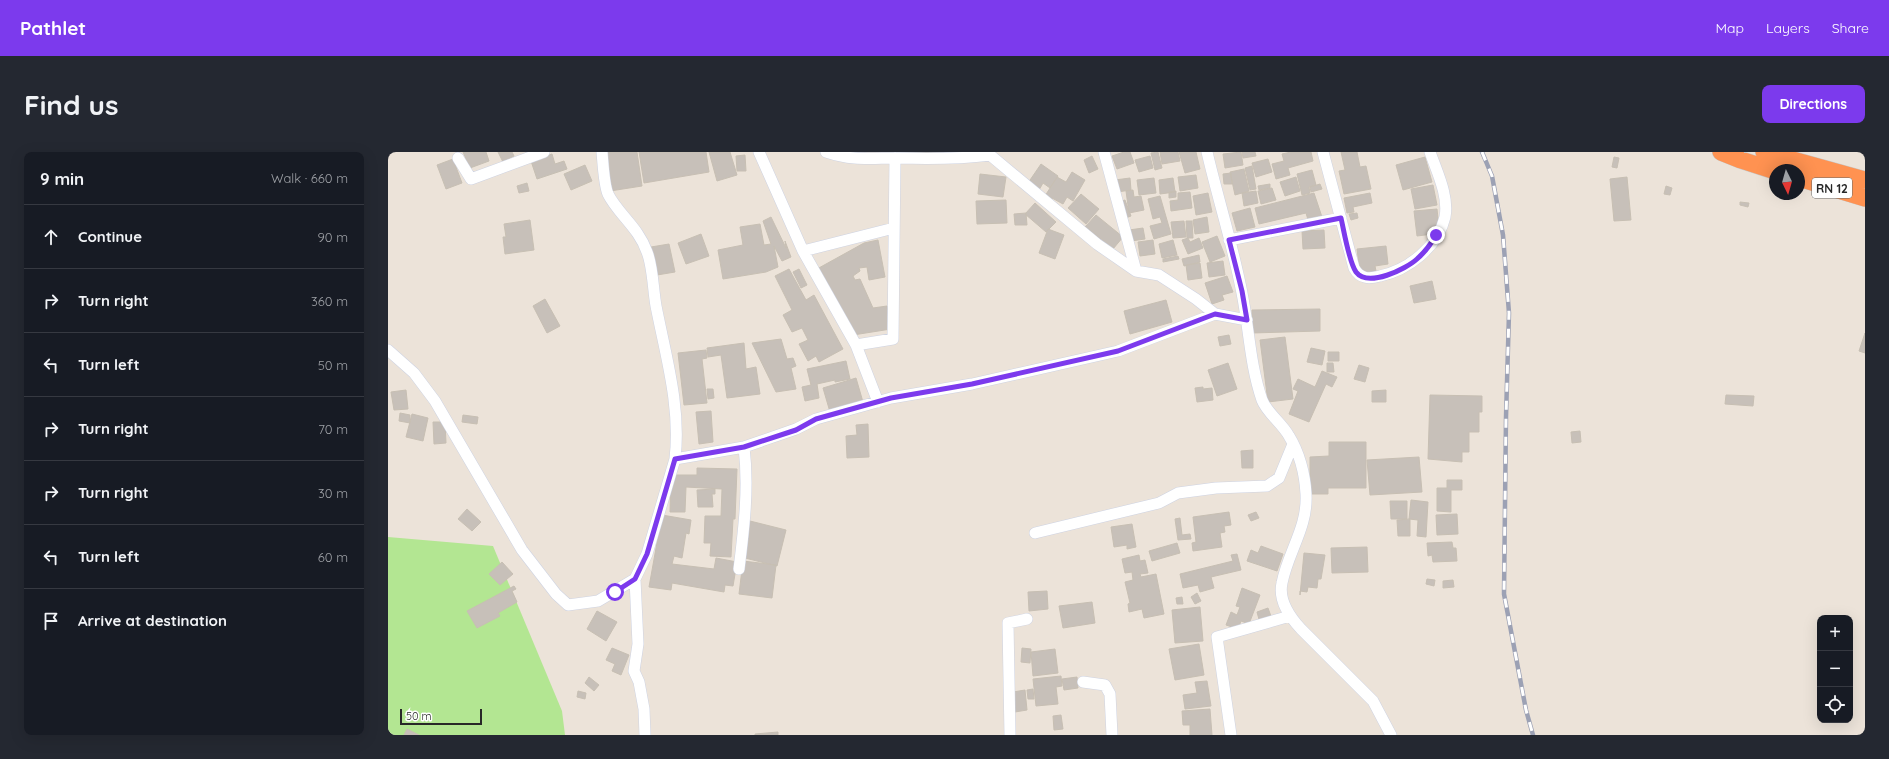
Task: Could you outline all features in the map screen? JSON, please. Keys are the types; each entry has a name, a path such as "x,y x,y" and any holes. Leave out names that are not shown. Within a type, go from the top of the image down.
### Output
{"highway":[{"path":"1721,152 1769,168"},
{"name":"RN 12","path":"1764,152 1865,180"},
{"name":"RN 12","path":"1805,180 1865,198"}],"street":[{"path":"458,158 471,179 544,152"},
{"path":"602,152 608,193 637,232 648,253 674,397 678,438 675,459 647,554 635,579 638,644 634,671 639,682 644,709 645,735"},
{"path":"759,152 803,251 856,345 878,402"},
{"path":"826,152 841,157 859,160 895,158 961,159 990,153 1097,244 1136,271 1159,275 1196,299 1215,314 1247,320"},
{"path":"1104,152 1136,271"},
{"path":"1207,152 1242,291 1253,367 1262,402 1289,436 1302,467 1306,494 1304,521 1282,584 1282,597 1290,616 1301,629 1373,701 1391,735"},
{"path":"1323,152 1354,268 1361,276 1371,278 1389,274 1404,268 1417,259 1428,248 1441,227 1446,210 1443,192 1430,152"},
{"path":"856,345 893,338 895,158"},
{"path":"1229,240 1341,218"},
{"path":"803,251 894,228"},
{"path":"675,459 744,447 796,430 816,419 891,398 972,384 1118,351 1215,314"},
{"path":"388,350 414,373 435,401 522,550 556,594 568,605 598,601 635,579"},
{"path":"1035,533 1159,503 1178,493 1216,488 1267,486 1279,478 1292,444"},
{"path":"739,569 746,514 747,480 744,447"},
{"path":"1231,735 1217,637 1290,616"},
{"path":"1010,735 1008,623 1027,619"},
{"path":"1083,682 1105,685 1110,694 1112,735"}],"green space":[{"path":"388,537 493,546 562,711 565,735 388,735"}],"building":[{"path":"463,152 486,152 489,161 470,168"},
{"path":"498,152 512,152 514,156 503,162"},
{"path":"604,152 637,152 642,186 610,191"},
{"path":"639,152 706,152 709,172 644,183"},
{"path":"709,152 730,152 737,175 717,181"},
{"path":"898,152 944,152 944,153 898,154"},
{"path":"1124,152 1130,152 1134,163 1117,169 1112,156"},
{"path":"1158,152 1162,168 1155,170 1151,153"},
{"path":"1160,152 1178,152 1180,161 1162,164"},
{"path":"1179,152 1196,152 1200,169 1185,173"},
{"path":"1241,152 1243,165 1225,168 1223,154"},
{"path":"1242,152 1255,152 1256,156 1243,158"},
{"path":"1291,152 1311,152 1313,161 1288,168 1290,175 1276,179 1272,164 1284,161 1282,154"},
{"path":"1341,152 1357,152 1360,167 1366,166 1371,189 1344,194 1339,171 1345,170"},
{"path":"552,154 555,164 564,161 567,169 537,179 531,161"},
{"path":"745,155 746,171 737,171 736,156"},
{"path":"1092,156 1098,169 1089,173 1084,160"},
{"path":"1150,156 1153,168 1139,172 1135,160"},
{"path":"1425,157 1432,182 1403,190 1396,165"},
{"path":"1614,157 1619,158 1617,168 1612,167"},
{"path":"453,159 462,183 446,189 437,165"},
{"path":"1268,159 1272,172 1256,177 1252,163"},
{"path":"1041,164 1058,176 1050,188 1043,183 1039,190 1028,183"},
{"path":"585,165 592,181 571,190 564,174"},
{"path":"1252,166 1256,189 1250,190 1245,168"},
{"path":"1244,169 1249,191 1235,195 1230,172"},
{"path":"1312,170 1316,185 1309,187 1310,193 1302,195 1297,174"},
{"path":"1072,172 1085,180 1073,201 1067,197 1063,204 1052,198 1051,200 1045,196 1057,177 1066,182"},
{"path":"1231,173 1232,184 1224,184 1223,174"},
{"path":"980,174 1006,177 1003,197 978,194"},
{"path":"1196,175 1198,188 1180,191 1178,177"},
{"path":"1296,177 1300,191 1285,196 1280,182"},
{"path":"1627,177 1631,220 1614,221 1610,179"},
{"path":"1130,178 1131,190 1117,192 1115,180"},
{"path":"1154,178 1156,193 1139,195 1137,180"},
{"path":"1173,178 1175,192 1160,194 1159,180"},
{"path":"527,183 529,191 519,193 517,186"},
{"path":"1270,184 1270,188 1259,190 1258,186"},
{"path":"1320,184 1322,189 1311,192 1310,187"},
{"path":"1433,185 1437,205 1415,209 1411,189"},
{"path":"1666,186 1672,188 1670,195 1664,194"},
{"path":"1272,188 1276,200 1261,204 1258,191"},
{"path":"1133,190 1134,197 1141,196 1144,210 1129,213 1126,191"},
{"path":"1176,191 1176,197 1169,198 1169,192"},
{"path":"1256,191 1258,203 1244,206 1242,193"},
{"path":"1190,192 1192,208 1171,211 1170,201 1178,200 1178,193"},
{"path":"1208,193 1212,212 1196,215 1193,196"},
{"path":"1314,193 1322,217 1308,220 1306,213 1259,224 1255,208"},
{"path":"1370,193 1372,203 1353,207 1354,212 1347,213 1344,198"},
{"path":"1081,194 1099,209 1086,224 1068,208"},
{"path":"1160,196 1171,234 1154,239 1150,226 1162,223 1160,217 1153,219 1148,199"},
{"path":"1006,200 1007,223 977,224 976,201"},
{"path":"1125,200 1131,216 1123,219 1118,202"},
{"path":"1740,202 1749,203 1748,207 1740,205"},
{"path":"1035,203 1056,222 1046,232 1025,214"},
{"path":"1250,208 1255,227 1237,231 1232,213"},
{"path":"1437,209 1439,227 1432,228 1433,234 1417,236 1414,211"},
{"path":"1026,213 1027,225 1015,225 1014,214"},
{"path":"1357,213 1358,218 1351,220 1349,214"},
{"path":"1096,215 1123,237 1113,249 1085,227"},
{"path":"771,217 786,248 785,241 791,257 782,261 774,246 778,267 766,272 723,279 718,250 743,245 740,227 760,224 764,245 771,244 763,221"},
{"path":"1207,217 1209,232 1195,234 1193,220"},
{"path":"530,220 534,250 505,254 503,237 506,237 504,224"},
{"path":"1184,221 1186,237 1173,238 1171,222"},
{"path":"1186,221 1192,221 1193,238 1187,238"},
{"path":"1143,228 1145,239 1131,241 1129,230"},
{"path":"1048,229 1064,235 1055,259 1039,253"},
{"path":"1324,230 1325,248 1303,249 1302,231"},
{"path":"701,234 709,256 686,264 678,243"},
{"path":"1217,236 1225,256 1210,262 1202,242"},
{"path":"1188,238 1190,242 1199,238 1203,248 1188,254 1182,240"},
{"path":"878,240 885,277 869,280 867,267 859,268 860,271 853,276 855,280 860,279 873,308 887,306 891,329 853,335 817,269 864,243"},
{"path":"1153,240 1155,254 1140,256 1138,242"},
{"path":"1173,240 1177,255 1162,258 1159,244"},
{"path":"669,244 675,272 657,275 651,247"},
{"path":"1386,246 1388,264 1375,266 1376,271 1360,273 1357,249"},
{"path":"1199,255 1200,262 1184,266 1182,259"},
{"path":"1178,256 1179,259 1163,262 1163,259"},
{"path":"1223,261 1225,275 1209,277 1207,263"},
{"path":"1200,263 1202,278 1188,280 1186,265"},
{"path":"789,269 806,300 814,295 843,349 819,362 816,356 808,361 799,344 808,340 802,328 792,332 783,315 792,310 775,276"},
{"path":"799,269 807,285 801,288 793,272"},
{"path":"1227,276 1233,292 1222,295 1224,300 1212,304 1205,283"},
{"path":"1432,281 1436,299 1414,303 1410,286"},
{"path":"545,299 560,326 547,333 533,306"},
{"path":"1166,300 1172,322 1130,334 1124,311"},
{"path":"1320,309 1320,331 1252,333 1252,310"},
{"path":"1865,333 1865,353 1859,351"},
{"path":"1229,335 1231,344 1220,346 1218,337"},
{"path":"1285,337 1293,399 1268,402 1260,340"},
{"path":"781,339 787,359 793,358 796,366 791,368 796,389 776,392 752,343"},
{"path":"744,343 746,369 756,367 760,394 727,398 721,355 708,357 707,348"},
{"path":"1311,348 1325,351 1322,365 1307,362"},
{"path":"706,350 707,358 702,359 707,403 684,405 678,353"},
{"path":"1328,352 1339,352 1339,361 1328,361"},
{"path":"846,361 850,379 835,382 835,380 817,384 819,398 805,401 802,387 811,385 807,369"},
{"path":"1228,363 1237,389 1217,396 1208,370"},
{"path":"1327,363 1333,363 1334,372 1327,372"},
{"path":"1359,365 1369,368 1365,382 1354,379"},
{"path":"1322,371 1337,377 1332,387 1326,384 1309,422 1289,414 1298,391 1293,389 1298,379 1315,387"},
{"path":"856,378 863,402 830,412 823,388"},
{"path":"1203,387 1203,389 1212,388 1213,400 1197,402 1195,388"},
{"path":"707,389 713,389 714,398 708,399"},
{"path":"406,390 408,409 394,410 391,392"},
{"path":"1386,390 1386,402 1372,402 1372,391"},
{"path":"1430,395 1482,396 1482,412 1479,412 1479,432 1469,432 1469,452 1462,452 1462,462 1428,459"},
{"path":"1726,395 1754,396 1753,406 1725,404"},
{"path":"711,411 713,442 699,444 696,412"},
{"path":"400,413 410,415 410,423 399,421"},
{"path":"412,414 428,418 423,441 406,437"},
{"path":"463,415 478,417 477,424 462,422"},
{"path":"433,422 445,422 446,443 434,444"},
{"path":"868,424 869,457 847,458 846,436 857,435 856,425"},
{"path":"1580,431 1581,442 1572,443 1571,432"},
{"path":"1329,442 1366,442 1366,488 1328,488 1328,494 1310,494 1310,457 1329,456"},
{"path":"1253,450 1253,468 1242,468 1241,451"},
{"path":"1419,457 1422,492 1370,495 1367,460"},
{"path":"697,468 737,469 735,519 733,519 731,557 710,556 711,543 704,543 705,516 721,516 722,489 686,487 685,512 670,512 671,475 697,475"},
{"path":"1447,480 1462,480 1462,490 1451,490 1451,512 1437,511 1437,488 1447,488"},
{"path":"715,489 715,494 712,494 713,507 698,507 697,490"},
{"path":"1411,500 1428,502 1426,537 1417,536 1418,520 1409,519"},
{"path":"1390,501 1407,501 1407,519 1391,519"},
{"path":"467,509 481,522 472,531 458,519"},
{"path":"1229,512 1231,525 1224,526 1225,532 1220,533 1222,547 1193,551 1192,543 1196,542 1193,517"},
{"path":"1256,512 1259,518 1251,521 1248,515"},
{"path":"1457,514 1458,534 1437,535 1436,515"},
{"path":"662,515 691,520 689,534 686,533 682,558 674,556 672,564 714,569 716,558 737,562 733,586 725,585 724,592 672,583 671,590 649,587"},
{"path":"1180,518 1182,535 1190,534 1191,539 1178,540 1175,519"},
{"path":"1410,519 1410,536 1398,536 1397,520"},
{"path":"750,521 786,530 777,566 741,557"},
{"path":"1132,524 1136,547 1127,549 1127,545 1114,547 1111,527"},
{"path":"1452,542 1453,548 1456,548 1457,561 1433,562 1432,555 1428,556 1427,543"},
{"path":"1177,543 1180,553 1152,561 1149,551"},
{"path":"1261,546 1283,554 1277,571 1247,561 1251,550 1258,553"},
{"path":"1367,547 1368,572 1332,573 1331,548"},
{"path":"1304,553 1325,555 1321,579 1318,579 1317,588 1308,587 1307,592 1300,591"},
{"path":"1237,554 1241,570 1211,577 1214,588 1200,592 1198,585 1183,588 1180,574 1233,561 1231,555"},
{"path":"1139,555 1140,561 1145,560 1148,573 1140,574 1141,577 1156,574 1164,614 1144,618 1142,609 1129,612 1128,604 1130,603 1125,582 1133,580 1132,572 1125,573 1122,559"},
{"path":"743,561 776,565 772,598 739,594"},
{"path":"502,562 513,574 500,585 489,574"},
{"path":"1427,579 1435,580 1434,586 1426,584"},
{"path":"1453,580 1454,587 1443,588 1443,581"},
{"path":"514,586 516,589 512,591 517,602 498,613 500,616 477,628 467,611"},
{"path":"1242,588 1260,595 1249,624 1241,621 1238,629 1226,625 1231,612 1237,615 1240,607 1236,606"},
{"path":"1047,591 1048,609 1029,611 1028,592"},
{"path":"1197,593 1201,601 1195,604 1191,597"},
{"path":"1182,597 1183,604 1177,604 1176,598"},
{"path":"1092,602 1095,623 1063,628 1059,606"},
{"path":"1200,607 1203,641 1175,643 1172,610"},
{"path":"1268,608 1272,619 1260,623 1257,612"},
{"path":"597,611 617,622 606,641 587,629"},
{"path":"1199,644 1204,675 1175,680 1169,649"},
{"path":"612,648 629,655 621,675 612,671 615,664 606,660"},
{"path":"1022,648 1031,649 1030,663 1021,662"},
{"path":"1055,649 1058,673 1033,676 1031,652"},
{"path":"1061,676 1062,686 1056,687 1058,704 1036,706 1033,679"},
{"path":"589,677 599,685 594,691 585,683"},
{"path":"1077,677 1078,688 1064,690 1062,679"},
{"path":"1207,681 1211,706 1185,709 1183,695 1197,693 1195,682"},
{"path":"1033,689 1034,699 1028,699 1027,690"},
{"path":"1025,690 1027,710 1015,712 1013,692"},
{"path":"578,691 586,693 585,699 577,697"},
{"path":"1210,709 1212,735 1190,735 1190,725 1183,725 1182,711"},
{"path":"1061,715 1063,729 1054,730 1053,716"},
{"path":"407,729 419,735 404,735"},
{"path":"778,732 778,735 755,735 755,734"}],"railway":[{"path":"1482,152 1492,176 1503,235 1509,313 1504,594 1526,710 1533,735"}],"route":[{"path":"615,592 635,579 647,554 675,459 744,447 796,430 816,419 850,411 891,398 972,384 1118,351 1215,314 1247,320 1242,291 1229,240 1341,218 1354,268 1358,274 1364,278 1371,278 1389,274 1404,268 1417,259 1428,248 1436,235"}]}
